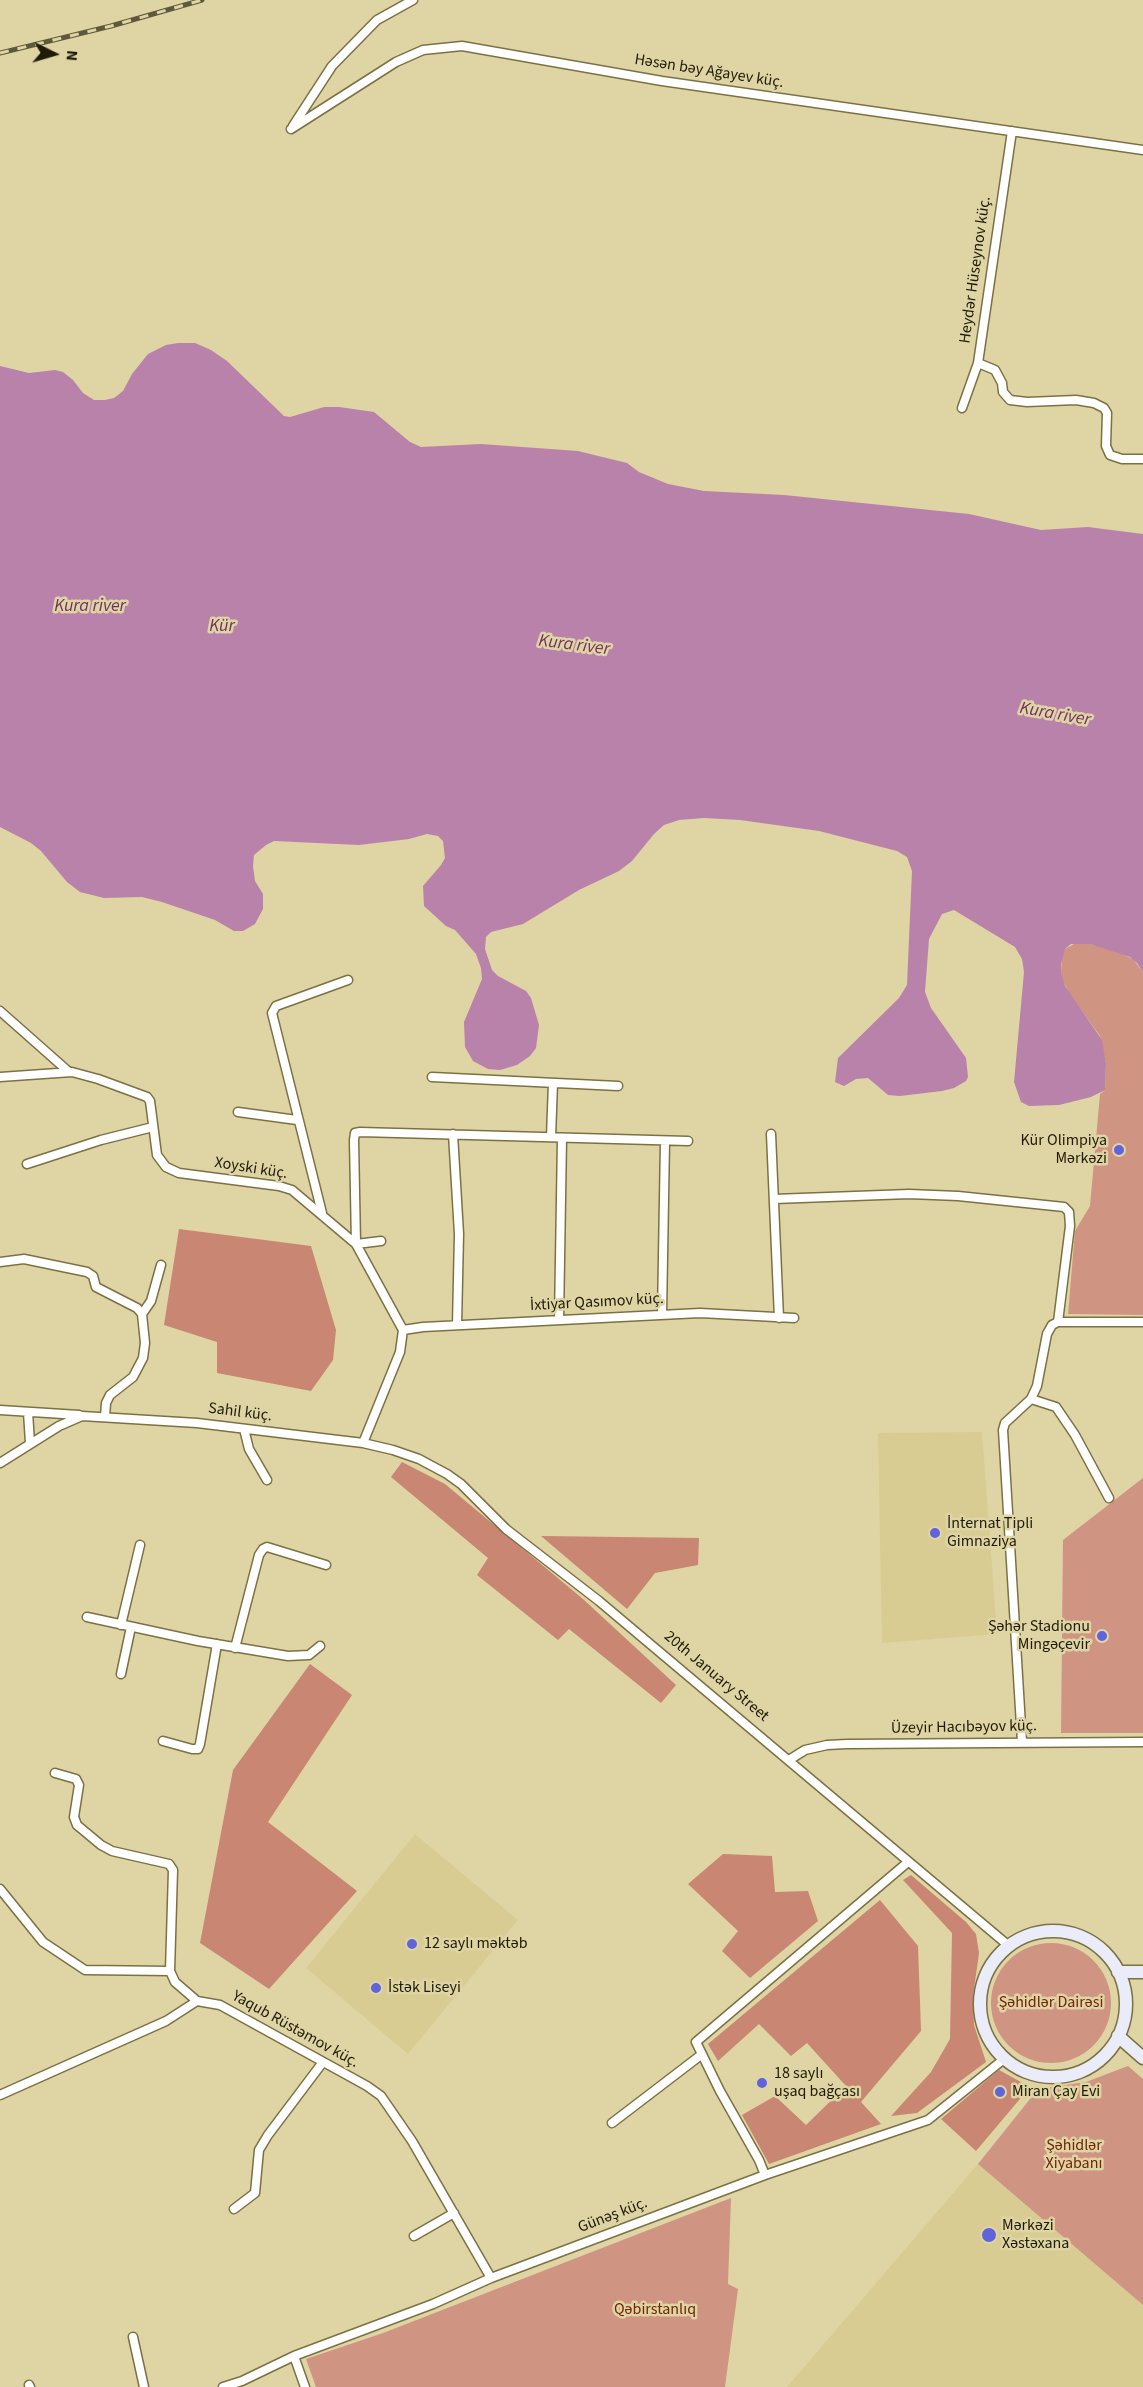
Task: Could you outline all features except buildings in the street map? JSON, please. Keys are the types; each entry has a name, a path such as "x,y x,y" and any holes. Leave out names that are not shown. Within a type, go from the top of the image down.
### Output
{"main road":[{"path":"1049,1931 1070,1933 1090,1941 1101,1950 1118,1972 1124,1991 1125,2011 1118,2036 1111,2048 1094,2064 1072,2074 1048,2077 1024,2072 1004,2059 989,2040 982,2022 980,1994 990,1967 1009,1946 1035,1933 1049,1931"},
{"path":"1118,1972 1143,1972"},
{"path":"1118,2036 1143,2058"}],"street":[{"name":"Həsən bəy Ağayev küç.","path":"413,0 378,20 332,66 291,129 396,62 423,50 462,46 662,81 1143,150"},
{"name":"Heydər Hüseynov küç.","path":"1012,131 978,363 995,370 1002,383 1003,392 1010,400 1027,402 1076,400 1094,403 1104,408 1107,413 1106,446 1110,455 1122,459 1143,459"},
{"path":"962,408 978,363"},
{"path":"322,1213 272,1013 276,1006 348,980"},
{"path":"0,1011 69,1072"},
{"name":"Xoyski küç.","path":"0,1077 69,1072 98,1079 147,1097 150,1101 157,1155 166,1167 179,1173 279,1186 292,1190 356,1244 403,1330"},
{"path":"432,1077 618,1086"},
{"path":"551,1137 553,1083"},
{"path":"238,1112 297,1120"},
{"path":"27,1164 101,1140 153,1127"},
{"path":"381,1241 356,1244 355,1133 688,1142"},
{"path":"453,1134 459,1234 457,1325"},
{"path":"771,1134 779,1318"},
{"path":"559,1320 562,1138"},
{"path":"662,1315 664,1141"},
{"path":"774,1199 909,1194 958,1196 1064,1207 1070,1212 1070,1226 1059,1322"},
{"path":"0,1262 24,1259 87,1272 93,1276 96,1287 137,1308 142,1314 145,1343 143,1358 133,1377 110,1395 106,1403 105,1417"},
{"path":"142,1314 151,1301 161,1265"},
{"name":"İxtiyar Qasımov küç.","path":"403,1330 457,1325 662,1315 720,1314 794,1318"},
{"path":"1022,1742 1002,1435 1005,1423 1031,1399 1038,1386 1047,1334 1052,1325 1059,1322 1143,1322"},
{"path":"363,1443 400,1352 403,1330"},
{"path":"1031,1399 1056,1407 1075,1436 1109,1498"},
{"name":"Sahil küç.","path":"0,1410 197,1423 363,1443 393,1450"},
{"path":"28,1412 30,1443"},
{"name":"Sahil küç.","path":"0,1463 58,1426 82,1416"},
{"path":"244,1429 249,1449 267,1480"},
{"name":"20th January Street","path":"393,1450 429,1464 461,1484 506,1529 599,1601 1009,1946"},
{"path":"121,1625 140,1545"},
{"path":"235,1648 259,1555 263,1549 267,1547 326,1565"},
{"path":"87,1617 235,1648 302,1657 309,1655 320,1646"},
{"path":"121,1674 131,1627"},
{"path":"163,1741 198,1749 217,1644"},
{"name":"Üzeyir Hacıbəyov küç.","path":"789,1760 805,1750 827,1745 1143,1742"},
{"path":"0,2095 158,2026 197,2001 176,1982 170,1971 173,1870 169,1864 112,1851 100,1845 78,1825 74,1817 79,1785 76,1779 55,1773"},
{"path":"765,2175 696,2042 908,1862"},
{"path":"0,1889 43,1942 85,1970 170,1971"},
{"name":"Yaqub Rüstəmov küç.","path":"197,2001 220,2005 367,2086 385,2101 412,2141 491,2278"},
{"path":"612,2123 701,2055"},
{"name":"Günəş küç.","path":"222,2387 242,2382 294,2356 433,2304 491,2278 765,2175 928,2120 1004,2059"},
{"path":"234,2209 255,2193 259,2150 323,2062"},
{"path":"414,2236 454,2213"},
{"path":"133,2337 144,2387"},
{"path":"294,2356 305,2387"}],"shaded area":[{"path":"179,1229 311,1246 336,1330 333,1360 311,1391 217,1373 217,1342 164,1325"},
{"name":"İnternat Tipli Gimnaziya","path":"982,1432 997,1634 882,1643 878,1433"},
{"path":"402,1462 445,1484 583,1599 676,1685 661,1703 569,1629 558,1640 477,1575 488,1558 391,1477"},
{"path":"541,1536 699,1538 698,1565 655,1573 627,1609"},
{"path":"310,1664 352,1695 268,1822 357,1891 269,1989 200,1943 233,1770"},
{"name":"12 saylı məktəb","path":"415,1834 518,1920 408,2054 306,1968"},
{"path":"723,1854 772,1856 775,1892 808,1891 818,1921 750,1978 722,1951 738,1931 688,1884"},
{"path":"911,1875 966,1922 976,1934 979,1953 973,1996 974,2025 986,2062 917,2113 891,2116 931,2072 950,2039 952,1933 903,1880"},
{"path":"880,1900 918,1946 921,2031 861,2102 881,2124 769,2164 742,2115 775,2096 806,2125 846,2086 807,2043 791,2056 759,2024 718,2061 708,2044"},
{"path":"999,2070 1030,2087 976,2151 941,2119"},
{"name":"Mərkəzi Xəstəxana","path":"978,2164 1143,2305 1143,2387 787,2387"}],"green space":[{"name":"Kür Olimpiya Mərkəzi","path":"1076,943 1090,944 1115,951 1133,959 1143,972 1143,1315 1068,1314 1075,1231 1090,1206 1100,1094 1105,1090 1106,1064 1100,1036 1063,981 1062,955 1065,949"},
{"name":"Şəhər Stadionu Mingəçevir","path":"1143,1478 1143,1733 1061,1733 1063,1540"},
{"name":"Şəhidlər Dairəsi","path":"1051,1943 1074,1947 1094,1960 1107,1980 1111,2003 1107,2026 1094,2046 1074,2059 1051,2063 1028,2059 1008,2046 995,2026 991,2003 995,1980 1008,1960 1028,1947"},
{"name":"Şəhidlər Xiyabanı","path":"1128,2066 1143,2079 1143,2305 978,2164 1038,2089 1086,2082"},
{"name":"Qəbirstanlıq","path":"731,2198 728,2284 738,2289 725,2387 316,2387 306,2359 383,2333"}],"water":[{"name":"Kür","path":"195,343 227,361 284,416 290,417 324,407 374,412 410,442 421,447 481,444 578,451 627,463 639,472 668,484 704,491 784,495 969,514 1041,530 1088,527 1143,534 1143,972 1130,957 1090,944 1071,944 1065,949 1061,964 1065,986 1102,1040 1106,1064 1105,1090 1091,1097 1059,1105 1029,1106 1021,1102 1014,1082 1024,972 1022,959 1015,947 954,910 942,914 929,939 925,992 931,1008 966,1058 968,1077 966,1081 954,1088 942,1091 900,1096 888,1095 868,1078 856,1079 844,1086 835,1082 838,1058 899,998 907,985 912,871 907,857 897,851 819,831 740,820 704,818 679,820 664,825 632,861 619,871 579,890 523,924 491,932 486,937 485,949 492,970 498,976 526,991 531,998 539,1025 536,1048 530,1056 517,1065 500,1070 488,1069 473,1061 465,1047 464,1022 482,979 476,954 455,930 446,926 424,906 423,886 445,858 443,841 438,836 427,834 409,839 359,845 274,841 254,855 255,881 263,894 263,909 255,924 243,931 234,931 215,920 162,902 142,897 104,898 80,892 67,882 41,851 31,843 0,827 0,366 29,373 55,370 63,372 83,393 94,400 105,400 114,398 123,391 132,374 148,354 166,345"}],"railway":[{"path":"0,53 111,26 202,0"}],"place":[{"name":"Kür Olimpiya Mərkəzi","path":"1119,1150"},
{"name":"İnternat Tipli Gimnaziya","path":"935,1533"},
{"name":"Şəhər Stadionu Mingəçevir","path":"1102,1636"},
{"name":"12 saylı məktəb","path":"412,1944"},
{"name":"İstək Liseyi","path":"376,1988"},
{"name":"18 saylı uşaq bağçası","path":"762,2083"},
{"name":"Miran Çay Evi","path":"1000,2092"},
{"name":"Mərkəzi Xəstəxana","path":"989,2235"}],"water label":[{"name":"Kura river","path":"90,607"},
{"name":"Kura river","path":"574,646"},
{"name":"Kura river","path":"1055,715"}]}
